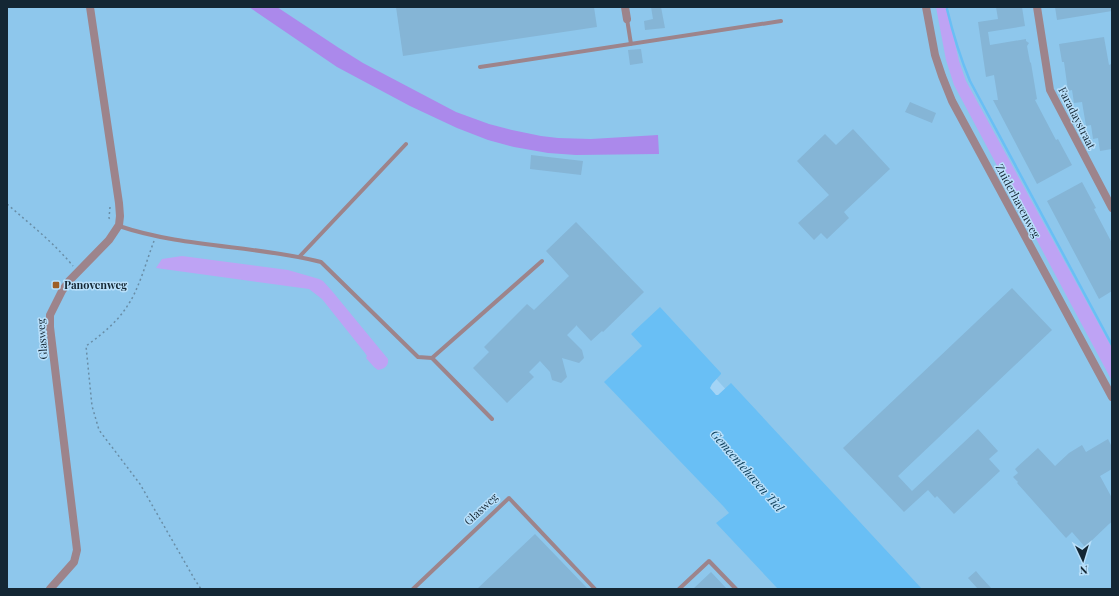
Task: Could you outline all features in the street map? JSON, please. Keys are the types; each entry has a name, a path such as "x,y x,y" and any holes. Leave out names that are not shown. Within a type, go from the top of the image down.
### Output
{"street":[{"path":"90,7 119,203 119,226"},
{"path":"626,7 627,19"},
{"name":"Zuiderhavenweg","path":"926,7 935,55 952,100 1112,397"},
{"name":"Faradaystraat","path":"1037,7 1050,90 1112,208"},
{"name":"Glasweg","path":"50,589 74,562 77,550 50,326 50,315 62,291 109,240 119,226"}],"lane":[{"path":"627,19 631,44"},
{"path":"480,67 781,21"},
{"path":"300,256 406,144"},
{"path":"119,226 156,236 300,256 321,262 418,357 432,358 492,418"},
{"path":"432,358 542,261"},
{"name":"Glasweg","path":"413,589 509,498 595,589"},
{"path":"679,589 709,561 736,589"}],"path":[{"path":"7,204 50,241 78,272"},
{"path":"156,236 139,284 127,307 112,325 86,346 92,406 99,430 140,484 195,580 202,589"}],"shaded area":[{"path":"7,7 1112,7 1112,589 910,589 660,318 741,509 787,589 7,589"},
{"path":"249,7 277,7 363,63 456,112 489,124 541,136 558,138 591,139 658,135 659,154 576,155 548,153 514,147 488,140 457,128 410,106 337,67"},
{"path":"936,7 947,7 959,61 966,81 1112,348 1112,381 954,85 946,60"},
{"path":"182,256 288,270 323,281 388,359 387,365 378,370 374,367 366,358 367,356 365,353 322,299 309,289 156,268 162,259"}],"water":[{"name":"Gemeentehaven Tiel","path":"660,307 721,373 710,388 716,395 718,395 731,383 922,589 778,589 716,523 729,513 604,382 642,346 631,334"}],"building":[{"path":"396,7 594,7 597,27 403,56"},
{"path":"651,7 661,7 665,28 645,30 644,21 653,19"},
{"path":"996,7 1022,7 1025,26 988,32 990,45 1026,39 1029,43 1027,46 1037,99 1035,100 1056,140 1058,139 1072,165 1037,184 993,100 998,100 994,75 986,77 978,22 998,19"},
{"path":"1055,7 1112,7 1112,11 1057,20"},
{"path":"1104,37 1109,65 1111,64 1112,72 1112,149 1100,151 1098,138 1093,139 1091,125 1086,126 1082,102 1074,103 1072,90 1068,91 1064,62 1062,62 1059,44"},
{"path":"641,49 643,63 630,65 628,50"},
{"path":"910,102 936,113 932,123 905,112"},
{"path":"853,129 890,169 844,212 849,218 827,239 821,233 814,240 798,223 829,195 797,161 825,134 836,145"},
{"path":"531,155 583,161 581,175 530,169"},
{"path":"1082,182 1112,243 1112,291 1099,299 1047,201"},
{"path":"576,222 644,292 603,332 602,331 591,341 576,325 567,335 582,350 584,358 579,363 562,358 567,377 561,383 552,380 550,372 540,361 529,372 534,377 507,403 473,368 489,352 484,347 527,304 534,310 569,276 546,251"},
{"path":"1012,288 1052,330 898,476 912,491 978,429 998,451 989,459 1000,471 954,514 937,496 935,498 928,490 904,512 843,448"},
{"path":"1108,439 1112,447 1112,469 1100,476 1112,498 1112,522 1085,547 1072,532 1066,538 1013,477 1018,473 1015,469 1038,448 1055,466 1069,453 1082,445 1086,452"},
{"path":"535,534 588,589 477,589"},
{"path":"976,571 992,589 978,589 968,578"},
{"path":"711,572 727,589 693,589"}],"waterway":[{"path":"947,9 957,45 970,81 1112,345"}],"place":[{"name":"Panovenweg","path":"56,285"}]}
